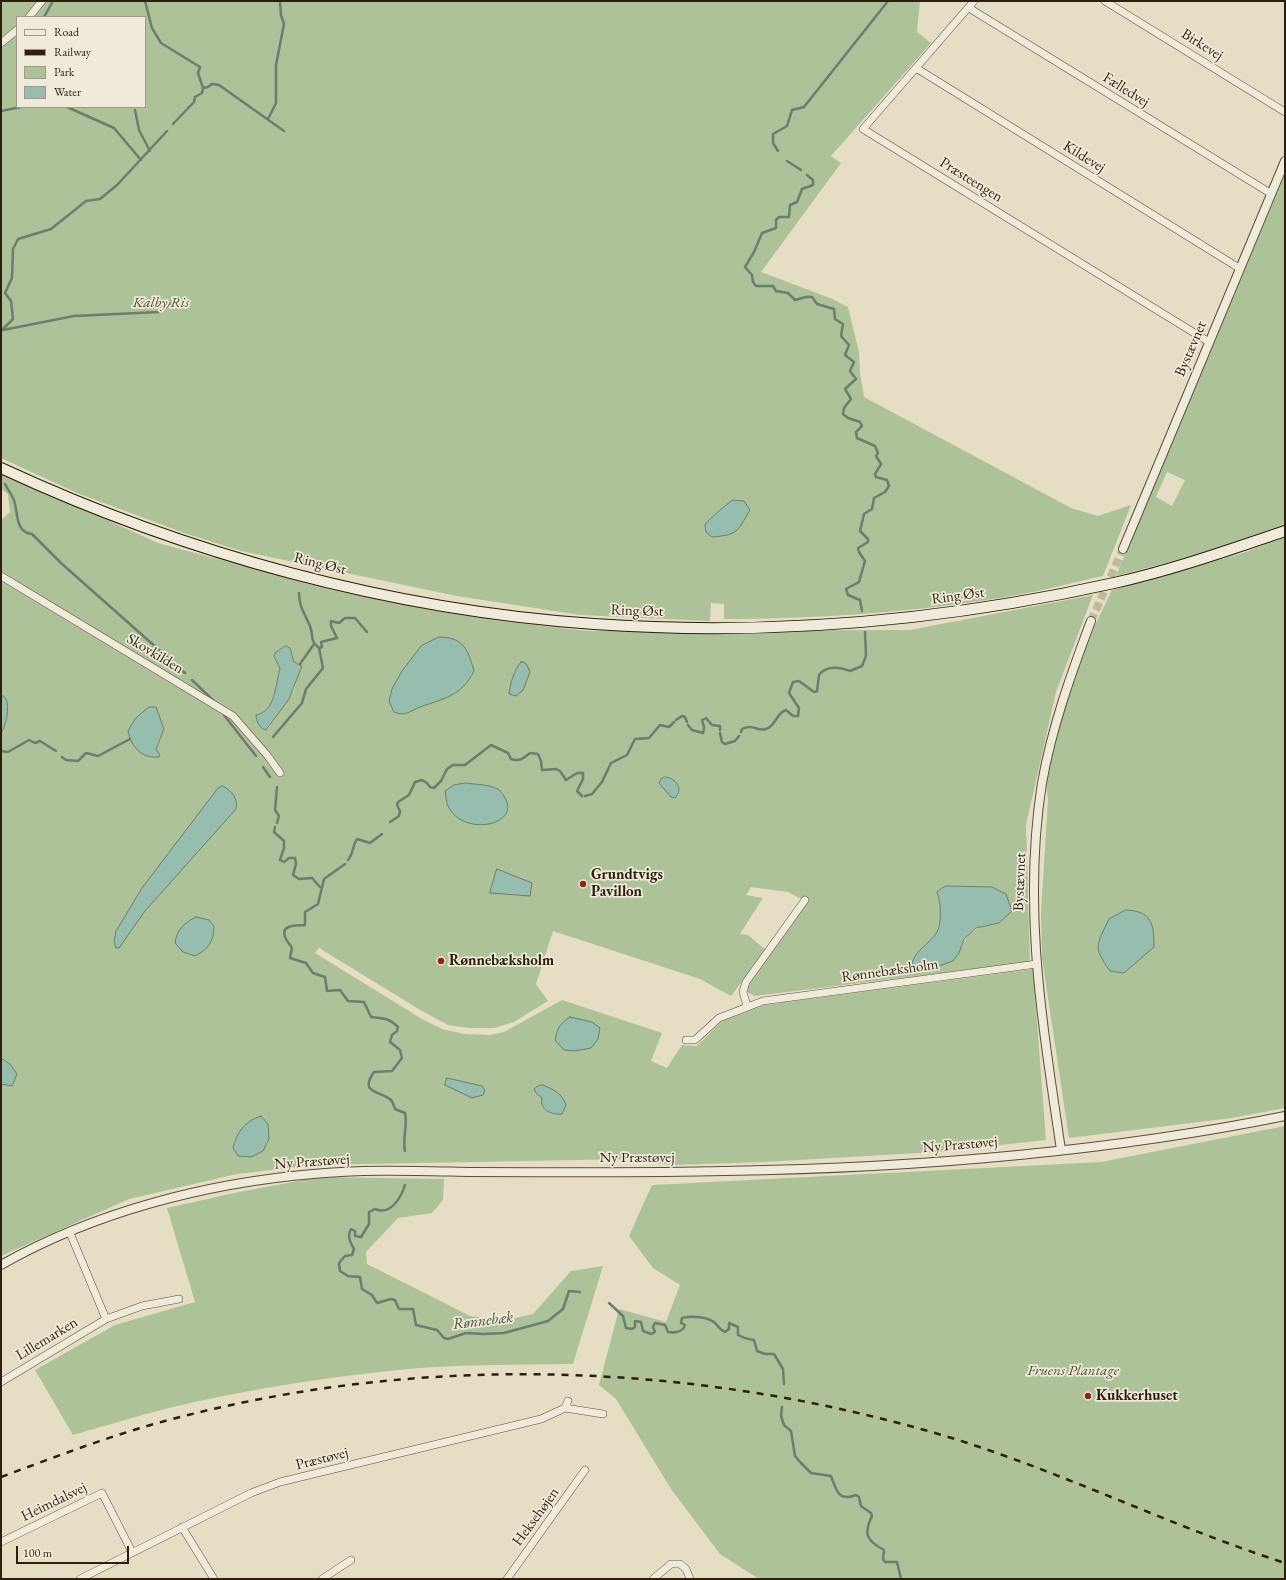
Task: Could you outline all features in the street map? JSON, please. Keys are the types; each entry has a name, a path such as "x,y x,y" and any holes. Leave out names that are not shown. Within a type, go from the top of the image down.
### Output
{"main road":[{"name":"Ring Øst","path":"1,468 97,510 179,539 280,570 361,589 448,606 512,616 594,624 687,628 792,626 873,621 956,612 1048,597 1118,582 1216,554 1285,531"}],"street":[{"path":"30,16 42,1"},
{"name":"Præsteengen","path":"974,1 863,129 1209,342"},
{"name":"Birkevej","path":"1105,1 1285,112"},
{"name":"Fælledvej","path":"968,8 1270,193"},
{"path":"1,43 16,31"},
{"name":"Kildevej","path":"916,68 1239,268"},
{"name":"Bystævnet","path":"1122,549 1270,193 1285,161"},
{"name":"Skovkilden","path":"1,576 233,716 267,755 280,773"},
{"name":"Bystævnet","path":"1061,1150 1040,1001 1033,919 1036,828 1042,782 1053,732 1065,691 1090,621"},
{"path":"747,1006 743,992 746,982 805,900"},
{"name":"Rønnebæksholm","path":"686,1040 691,1041 700,1037 719,1018 763,1001 1037,964"},
{"name":"Ny Præstøvej","path":"1,1265 17,1256 130,1209 178,1196 238,1183 314,1174 394,1171 635,1173 867,1166 1061,1150 1236,1126 1285,1116"},
{"path":"70,1233 106,1319"},
{"name":"Lillemarken","path":"1,1382 106,1319 142,1306 179,1299"},
{"path":"568,1401 565,1408 603,1414"},
{"name":"Præstøvej","path":"80,1579 92,1576 132,1552 251,1493 280,1482 541,1419 565,1408"},
{"name":"Heksehøjen","path":"507,1579 585,1470"},
{"name":"Heimdalsvej","path":"1,1542 102,1493 132,1552"},
{"path":"182,1527 214,1579"},
{"path":"322,1579 351,1560"},
{"path":"653,1579 671,1564 680,1564 686,1569 690,1579"}],"green space":[{"name":"Kalby Ris","path":"1,1 920,1 917,32 931,43 831,156 841,163 761,272 830,298 848,307 859,352 860,373 864,397 1071,508 1098,516 1131,505 1103,576 1007,597 926,608 859,614 791,618 724,619 724,604 711,603 710,621 580,615 457,596 241,551 184,533 77,493 1,458"},
{"path":"1285,174 1285,528 1189,557 1116,576","holes":["1167,472 1185,480 1172,506 1156,497"]},
{"path":"1,472 158,543 333,590 442,612 509,622 588,631 910,630 1093,595 1056,692 1026,825 1030,962 755,996 747,992 748,983 807,902 788,892 751,887 746,895 763,898 740,934 748,935 766,950 731,996 700,979 553,931 536,984 548,1001 514,1022 494,1028 468,1028 448,1025 422,1011 319,948 315,953 422,1019 442,1029 465,1034 490,1035 504,1032 562,1000 662,1033 651,1061 667,1068 682,1045 697,1046 722,1021 765,1005 1033,969 1046,1140 936,1152 764,1162 671,1165 631,1159 315,1165 237,1174 129,1199 1,1256 1,1084 12,1086 10,1064 1,1058 1,579 212,707 241,720 1,571 1,520 10,512 8,494 1,489","holes":["286,646 292,652 294,662 300,664 294,690 268,729 256,715 263,713 271,703 280,669 274,656 278,650","156,707 164,729 156,749 160,755 151,757 147,755","946,886 992,887 1006,894 999,923 979,928 969,934 959,953 912,963 920,950 934,936 939,928 940,912 937,892"]},
{"path":"1285,537 1285,1108 1232,1118 1069,1138 1042,958 1041,912 1048,800 1046,783 1069,691 1096,623 1112,590 1243,553"},
{"name":"Fruens Plantage","path":"1285,1126 1285,1579 759,1579 720,1554 671,1489 616,1399 599,1385 619,1309 666,1322 680,1285 653,1268 629,1236 652,1185 1101,1162"},
{"path":"320,1177 444,1179 443,1200 432,1213 398,1218 366,1252 367,1264 470,1316 502,1321 533,1314 571,1271 603,1266 573,1364 486,1365 420,1368 311,1381 254,1390 157,1411 73,1435 35,1370 115,1325 195,1302 167,1208 239,1192"}],"water":[{"path":"733,500 744,501 750,510 736,531 727,535 712,537 706,532 705,524"},
{"path":"439,637 454,639 464,646 470,657 474,671 464,686 444,699 404,714 394,712 389,701 392,689 402,671 421,646"},
{"path":"286,646 290,648 294,662 302,666 289,699 266,730 259,724 256,715 263,713 271,703 280,669 274,656 275,653"},
{"path":"521,662 524,662 527,665 530,672 523,690 516,696 509,694 514,673"},
{"path":"1,695 5,697 8,707 6,721 1,733"},
{"path":"149,707 156,707 164,729 156,749 160,755 159,757 142,754 134,746 129,737 128,731 135,719"},
{"path":"665,777 672,779 678,784 679,791 675,798 671,797 659,783 661,779"},
{"path":"466,783 488,786 496,788 500,791 505,798 508,808 505,815 498,821 488,824 465,822 455,816 447,804 445,791 454,785"},
{"path":"223,786 234,795 236,809 145,911 119,948 116,948 114,942 116,931 142,888 218,788"},
{"path":"497,869 532,883 530,896 490,893"},
{"path":"946,886 992,887 1006,894 1012,911 999,923 976,928 964,939 959,953 953,961 928,970 916,968 912,963 914,958 934,936 939,928 940,912 937,892"},
{"path":"1126,910 1141,913 1150,920 1152,925 1154,947 1124,973 1110,971 1101,956 1098,945 1099,940 1109,919"},
{"path":"196,917 209,920 214,926 214,932 207,948 195,956 183,952 175,943 179,930"},
{"path":"570,1017 592,1022 600,1028 598,1039 591,1048 575,1051 564,1050 555,1040 560,1027"},
{"path":"1,1058 10,1064 17,1074 12,1086 1,1084"},
{"path":"447,1078 482,1086 485,1090 483,1095 472,1098 445,1085"},
{"path":"543,1085 554,1090 564,1101 566,1105 562,1114 550,1113 542,1106 542,1098 534,1089"},
{"path":"261,1116 268,1124 269,1139 263,1151 251,1157 238,1156 233,1148 239,1132 246,1124"}],"waterway":[{"path":"45,16 53,1"},
{"path":"145,1 152,28 161,43 200,67 198,73 203,88 202,93 195,97 194,102 173,124"},
{"path":"268,119 276,103 276,65 284,24 281,15 280,1"},
{"path":"778,151 773,143 773,134 787,126 792,110 804,107 888,1"},
{"path":"203,88 212,84 219,85 284,131"},
{"path":"1,111 16,108"},
{"path":"69,108 114,128 141,160"},
{"path":"135,110 139,130 150,151"},
{"path":"2,330 13,319 11,301 5,293 12,278 13,249 18,239 51,229 86,201 100,199 117,185 167,131"},
{"path":"787,161 801,170"},
{"name":"Rønnebæk","path":"807,175 813,180 813,185 802,189 797,202 790,205 789,217 779,217 776,220 776,228 762,233 754,252 745,267 752,275 753,282 756,286 773,286 776,291 788,293 795,300 812,297 817,304 834,309 835,319 843,324 841,336 849,345 845,355 854,362 850,371 856,379 845,389 851,399 844,408 843,414 848,418 860,422 862,426 856,432 857,438 875,446 878,453 876,456 881,464 875,474 876,477 887,480 889,486 885,492 874,498 872,509 864,514 860,531 868,539 868,542 858,548 865,561 859,582 846,589 848,595 860,600 862,611"},
{"path":"3,330 74,316 159,312 172,303"},
{"path":"5,484 15,504 20,527 27,533 32,534 61,563 185,673"},
{"path":"273,737 302,703 306,689 323,668 319,648 314,643 310,626 301,606 299,593"},
{"path":"319,648 322,647 321,642 337,638 331,626 331,621 339,623 345,618 355,618 367,632"},
{"name":"Rønnebæk","path":"741,732 742,729 746,727 763,730 766,729 772,725 780,714 786,710 793,716 798,716 799,708 789,693 793,682 799,681 814,692 817,691 819,675 825,670 829,668 838,668 850,671 862,666 866,656 865,632"},
{"path":"300,664 314,644"},
{"path":"192,680 215,702"},
{"path":"224,715 256,756"},
{"name":"Rønnebæk","path":"676,720 682,716 685,717 687,722"},
{"name":"Rønnebæk","path":"704,727 702,720 706,718 712,725 720,726 720,730"},
{"name":"Rønnebæk","path":"585,796 592,794 602,782 611,763 627,755 635,739 649,738 660,725 669,727 674,722"},
{"name":"Rønnebæk","path":"688,725 692,730 703,733 704,729"},
{"name":"Rønnebæk","path":"720,733 722,742 725,744 735,741 739,736"},
{"path":"62,757 66,760 78,761 86,753 98,756 130,739"},
{"path":"1,751 8,752 29,740 35,743 40,741 56,751"},
{"name":"Rønnebæk","path":"390,822 399,816 400,811 397,805 398,802 409,795 415,782 422,780 430,787 434,788 441,781 447,769 453,765 465,765 491,745 508,753 511,759 514,760 521,759 530,753 538,754 541,761 542,770 556,769 560,771 566,780 577,773 583,773 583,779 577,791 582,796"},
{"path":"263,767 270,777"},
{"path":"277,787 275,810 279,816 277,823"},
{"path":"275,827 274,832 284,841 284,848 280,860 284,862 289,858 295,858 296,864 293,875 299,879 312,878 320,887"},
{"name":"Rønnebæk","path":"348,860 357,839 370,843 382,834"},
{"name":"Rønnebæk","path":"345,864 324,879 318,904 305,912 305,925 288,927 285,929 284,933 286,940 292,948 290,958 306,963 313,973 325,977 327,991 340,990 348,1001 364,1002 371,1017 386,1019 398,1027 397,1031 392,1035 390,1042 400,1050 402,1058 392,1071 374,1072 369,1084 372,1090 391,1100 395,1109 405,1113 405,1151"},
{"name":"Rønnebæk","path":"405,1185 398,1200 390,1208 380,1211 375,1209 369,1212 369,1224 361,1237 355,1236 355,1231 351,1229 349,1234 351,1244 354,1249 352,1255 345,1256 339,1263 340,1271 348,1276 360,1277 362,1289 372,1295 377,1303 391,1299 395,1300 399,1309 413,1309 416,1325 437,1330 444,1338 448,1339 466,1333 504,1333 548,1321 563,1309 569,1291 580,1292"},
{"name":"Rønnebæk","path":"609,1303 623,1316 626,1328 632,1329 635,1327 635,1321 641,1322 643,1331 651,1334 655,1332 653,1327 655,1323 665,1325 668,1332 681,1331 685,1325 681,1323 682,1318 690,1317 709,1319 725,1332 729,1329 729,1323 738,1327 738,1335 746,1339 754,1340 757,1351 765,1354 774,1354 783,1369 784,1384"},
{"name":"Rønnebæk","path":"782,1407 781,1416 784,1425 791,1431 795,1456 811,1473 831,1476 839,1494 842,1496 850,1497 856,1495 859,1497 861,1506 871,1513 872,1516 867,1532 870,1540 884,1550 883,1559 885,1562 897,1562 901,1579"}],"tunnel":[{"path":"1091,621 1123,549"}],"railway":[{"path":"1,1477 62,1454 165,1421 260,1399 356,1384 453,1376 551,1374 648,1380 745,1391 840,1409 935,1433 1024,1463 1197,1532 1285,1563"}],"place":[{"name":"Grundtvigs Pavillon","path":"583,884"},
{"name":"Rønnebæksholm","path":"441,961"},
{"name":"Kukkerhuset","path":"1088,1396"}]}
